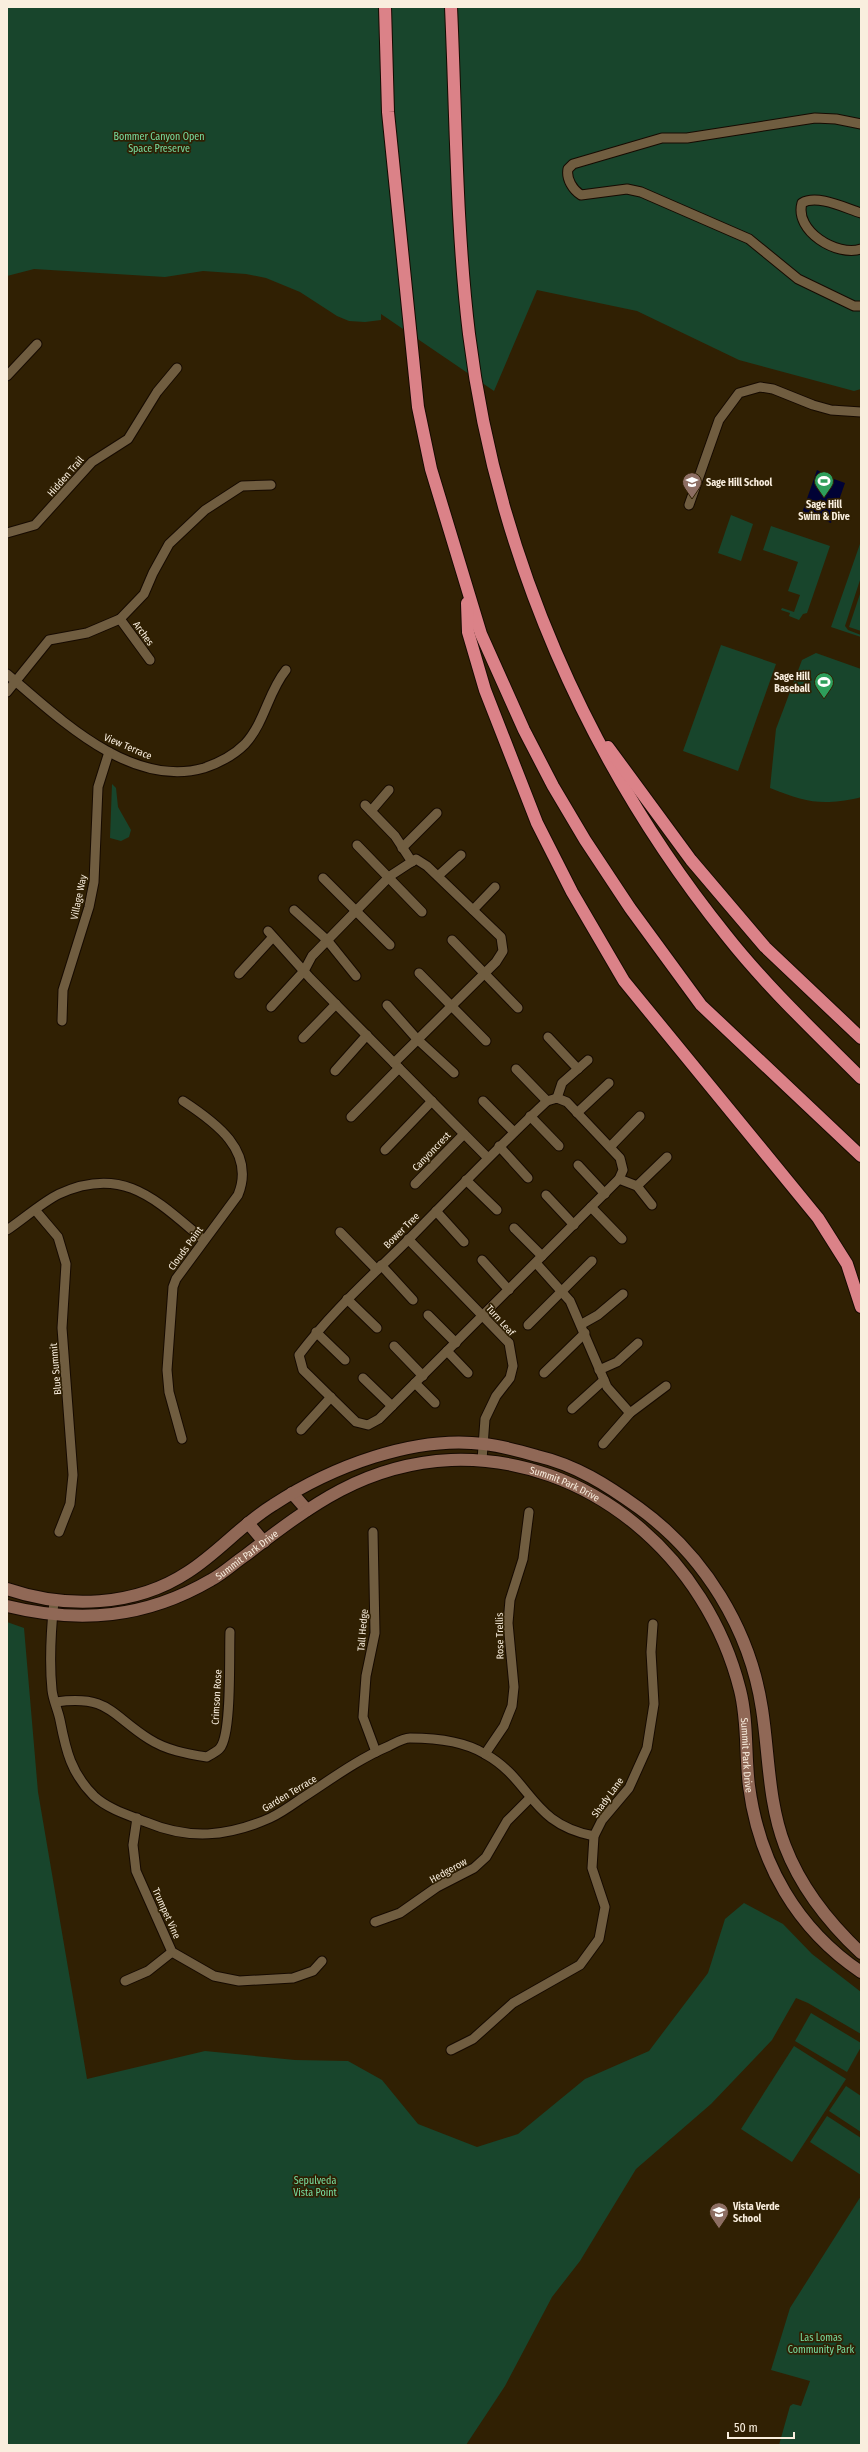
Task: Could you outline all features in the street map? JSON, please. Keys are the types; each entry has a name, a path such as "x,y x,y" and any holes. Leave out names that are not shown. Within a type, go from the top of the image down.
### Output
{"highway":[{"path":"385,7 388,112 418,407 431,468 481,634 524,730 585,840 630,908 701,1005 861,1156"},
{"path":"451,7 462,274 469,336 479,401 498,487 543,620 567,679 595,733 660,847 695,896 728,938 780,997 861,1078"},
{"path":"467,588 468,632 485,690 537,823 572,892 624,981 818,1218 846,1264 861,1307"},
{"path":"595,733 622,764 691,860 765,947 861,1038"}],"street":[{"path":"861,124 836,119 815,118 687,138 662,138 573,164 568,169 567,175 575,192 581,195 634,190 749,239 798,279 854,306 861,306"},
{"path":"861,213 817,200 808,200 802,203 800,210 809,231 820,239 836,248 856,251 861,249"},
{"path":"7,376 37,344"},
{"name":"Hidden Trail","path":"7,533 35,525 92,462 128,439 158,392 177,368"},
{"path":"689,505 720,420 739,393 760,387 773,389 813,405 831,410 861,412"},
{"path":"7,692 49,640 88,633 120,619 144,594 153,573 170,544 205,510 242,486 272,485"},
{"name":"Arches","path":"120,619 150,660"},
{"name":"View Terrace","path":"7,674 57,718 109,752 149,767 175,772 200,769 224,760 244,745 252,735 278,679 286,670"},
{"name":"Village Way","path":"62,1021 63,990 89,907 94,882 98,787 109,752"},
{"path":"351,1117 397,1065 417,1039 484,974 503,951 501,937 438,876 414,861 402,848 395,836 368,808 389,790"},
{"path":"402,848 436,813"},
{"path":"357,845 390,876 422,912"},
{"path":"438,876 462,855"},
{"path":"271,1007 304,971 312,956 327,940 390,876 414,861"},
{"path":"323,878 358,910 390,945"},
{"path":"473,910 496,886"},
{"path":"294,910 327,940 356,976"},
{"name":"Canyoncrest","path":"239,974 271,934 304,971 487,1157"},
{"path":"452,940 518,1008"},
{"path":"419,972 486,1041"},
{"path":"304,1038 336,1004"},
{"path":"387,1005 417,1039 454,1073"},
{"path":"335,1071 367,1035"},
{"path":"548,1037 578,1069"},
{"path":"557,1098 562,1083 588,1060"},
{"path":"301,1430 331,1397 356,1422 368,1424 379,1419 484,1316 619,1179 623,1170 620,1158 610,1147 567,1102 557,1098 547,1101 516,1069"},
{"path":"577,1113 608,1083"},
{"name":"Clouds Point","path":"182,1439 169,1392 167,1370 170,1302 176,1279 238,1195 242,1182 242,1171 235,1149 227,1134 183,1101"},
{"path":"483,1101 514,1132"},
{"name":"Bower Tree","path":"331,1397 303,1370 299,1355 316,1332 347,1299 436,1211 487,1157 547,1101"},
{"path":"385,1150 432,1102"},
{"path":"530,1116 559,1146"},
{"path":"610,1147 640,1116"},
{"name":"Canyoncrest","path":"415,1184 464,1134"},
{"path":"499,1146 528,1178"},
{"path":"638,1186 667,1157"},
{"path":"578,1165 605,1194"},
{"path":"619,1179 638,1186 652,1205"},
{"path":"466,1180 497,1210"},
{"path":"7,1230 36,1211 58,1194 89,1183 130,1186 150,1196 204,1240"},
{"path":"546,1195 574,1225"},
{"path":"591,1207 622,1239"},
{"name":"Blue Summit","path":"36,1211 58,1238 66,1264 62,1328 73,1475 70,1504 59,1532"},
{"path":"436,1211 464,1242"},
{"path":"514,1228 539,1260 561,1292 570,1301 604,1380 630,1413"},
{"path":"340,1232 413,1300"},
{"name":"Turn Leaf","path":"408,1239 509,1343 514,1366 510,1378 496,1396 485,1419 482,1460"},
{"path":"482,1260 509,1290"},
{"path":"528,1324 592,1261"},
{"path":"544,1373 583,1329 623,1294"},
{"path":"347,1299 377,1328"},
{"path":"428,1315 456,1343"},
{"path":"316,1332 345,1360"},
{"path":"599,1370 617,1362 638,1343"},
{"path":"394,1346 423,1376"},
{"path":"447,1352 468,1373"},
{"path":"363,1378 392,1406"},
{"path":"572,1409 604,1380"},
{"path":"415,1383 435,1403"},
{"path":"603,1444 630,1413 666,1386"},
{"name":"Summit Park Drive","path":"7,1590 54,1601 125,1599 162,1586 188,1572 248,1523 292,1493 352,1464 404,1450 438,1444 483,1444 540,1456 600,1480 652,1518 686,1548 719,1593 747,1649 762,1706 773,1805 784,1844 805,1890 837,1931 861,1953"},
{"name":"Summit Park Drive","path":"7,1606 53,1615 95,1616 154,1606 212,1580 307,1510 362,1479 383,1471 438,1461 482,1460 511,1463 565,1480 597,1496 649,1535 688,1579 714,1621 740,1690 753,1810 765,1854 781,1886 814,1933 844,1960 861,1972"},
{"path":"292,1493 307,1510"},
{"name":"Rose Trellis","path":"485,1754 504,1726 512,1706 514,1686 508,1623 510,1600 522,1559 529,1512"},
{"path":"248,1523 264,1542"},
{"name":"Tall Hedge","path":"373,1532 375,1633 366,1676 363,1717 376,1752"},
{"name":"Garden Terrace","path":"54,1601 51,1649 52,1693 56,1702 68,1758 81,1782 96,1797 115,1810 167,1830 203,1835 239,1831 272,1817 376,1752 407,1738 434,1739 458,1743 485,1754 504,1769 541,1812 559,1825 577,1833 594,1836"},
{"name":"Shady Lane","path":"451,2050 473,2039 513,2003 580,1965 599,1939 605,1907 592,1868 594,1836 602,1820 629,1788 647,1748 654,1704 651,1652 653,1624"},
{"name":"Crimson Rose","path":"56,1702 89,1700 110,1708 149,1739 173,1750 207,1757 220,1748 224,1739 227,1719 230,1632"},
{"name":"Hedgerow","path":"375,1922 400,1913 437,1888 474,1868 486,1857 507,1821 530,1798"},
{"name":"Trumpet Vine","path":"137,1818 133,1845 136,1871 172,1952 214,1976 239,1981 293,1978 313,1971 322,1961"},
{"path":"125,1981 148,1971 172,1952"}],"green space":[{"name":"Bommer Canyon Open Space Preserve","path":"7,7 861,7 861,389 854,391 739,360 637,311 537,290 494,391 381,314 381,320 365,322 349,321 337,316 300,292 266,278 246,274 203,271 165,277 34,269 7,276"},
{"path":"731,515 753,524 741,561 718,553"},
{"path":"771,526 830,546 807,613 803,614 799,620 789,616 790,613 781,610 782,608 794,612 800,595 788,591 798,562 763,550"},
{"path":"861,541 861,577 845,626 848,630 861,635 861,637 831,627"},
{"path":"861,591 861,631 849,627"},
{"path":"721,645 776,664 738,771 683,751"},
{"name":"Sage Hill Baseball","path":"816,653 861,669 861,797 858,798 834,802 813,801 793,797 770,788 776,729 802,660"},
{"path":"112,784 116,788 118,807 131,830 129,837 121,841 110,838"},
{"name":"Sepulveda Vista Point","path":"7,1622 24,1628 38,1792 87,2079 205,2051 295,2060 348,2061 382,2080 418,2124 477,2147 518,2134 585,2079 649,2051 708,1973 725,1919 744,1903 783,1924 812,1954 861,1992 861,2034 808,2003 796,1998 772,2040 711,2104 636,2169 580,2261 552,2297 505,2386 466,2445 7,2445"},
{"path":"811,2013 861,2043 861,2047 847,2072 795,2041"},
{"path":"794,2046 846,2079 792,2162 741,2129"},
{"path":"846,2086 861,2096 861,2132 829,2111"},
{"path":"827,2116 861,2138 861,2175 810,2142"},
{"name":"Las Lomas Community Park","path":"861,2196 861,2445 779,2445 790,2406 793,2404 801,2406 810,2381 771,2370 790,2308"}],"shaded area":[{"name":"Sage Hill Swim & Dive","path":"817,470 821,472 820,474 845,483 831,523 802,513"}],"place":[{"name":"Sage Hill Swim & Dive","path":"824,498"},
{"name":"Sage Hill School","path":"692,499"},
{"name":"Sage Hill Baseball","path":"824,699"},
{"name":"Vista Verde School","path":"719,2229"}]}
